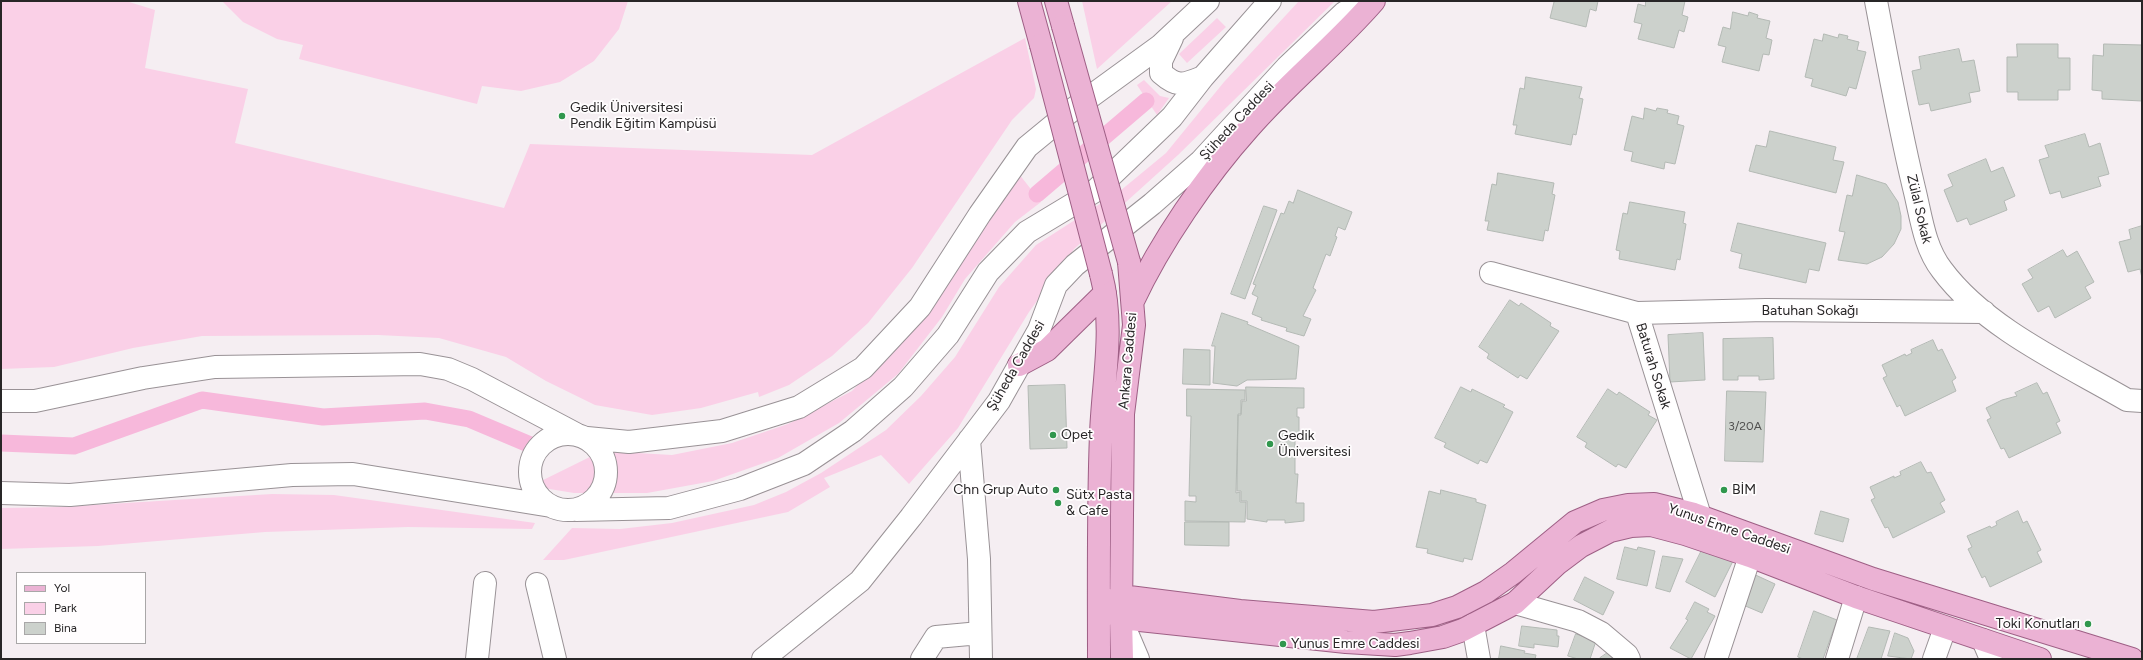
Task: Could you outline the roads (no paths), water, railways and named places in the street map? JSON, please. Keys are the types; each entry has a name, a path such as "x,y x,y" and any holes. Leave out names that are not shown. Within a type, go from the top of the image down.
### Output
{"main road":[{"name":"Ankara Caddesi","path":"1029,1 1103,283 1109,325 1102,390 1099,476 1099,659"},
{"name":"Ankara Caddesi","path":"1056,1 1129,262 1133,301 1133,340 1123,414 1121,596 1122,659"},
{"path":"1133,301 1148,270 1222,161 1249,128 1352,26 1374,1"},
{"path":"1019,365 1047,350 1103,283"},
{"name":"Yunus Emre Caddesi","path":"1121,596 1240,611 1374,622 1432,615 1456,607 1486,592 1513,574 1575,522 1603,510 1628,505 1654,504 1700,516 1873,579 2132,659"},
{"name":"Yunus Emre Caddesi","path":"1099,607 1121,618 1346,642 1395,645 1443,636 1473,625 1516,603 1557,564 1581,546 1610,531 1631,526 1651,525 1685,534 1750,556 1856,597 1945,628 1987,650 2040,659"},
{"path":"1099,607 1121,596"}],"street":[{"path":"551,506 541,499 534,489 530,477 530,465 534,454 542,444 552,437 564,434 629,442 722,431 799,407 862,368 920,307 980,214 1027,146 1072,110 1160,46 1208,1"},
{"path":"1,493 70,495 292,475 353,474 576,510 669,508 740,489 804,464 852,431 903,387 948,335 988,272 1027,232 1095,191 1172,116 1202,77 1270,1"},
{"name":"Şüheda Caddesi","path":"763,659 860,581 999,401 1039,330 1056,285 1074,265 1152,204 1201,161 1287,67 1349,7 1363,1"},
{"name":"Zülal Sokak","path":"1876,1 1898,122 1929,251 1957,288 1984,312 2014,334 2127,400 2142,401"},
{"path":"1175,32 1161,61 1161,73 1171,82 1184,85 1202,77"},
{"name":"Baturah Sokak","path":"1491,273 1637,313 1700,516"},
{"name":"Batuhan Sokağı","path":"1637,313 1766,310 1984,312"},
{"path":"1,401 35,401 143,378 215,366 420,364 448,369 472,379 598,446 604,458 607,471 605,484 598,496 588,505 576,510"},
{"path":"969,440 979,559 981,659"},
{"path":"1716,659 1750,556"},
{"path":"477,659 485,583"},
{"path":"537,584 556,659"},
{"path":"1837,659 1856,597"},
{"path":"1516,603 1578,621 1601,633 1627,655 1629,659"},
{"path":"1121,618 1138,659"},
{"path":"1473,625 1478,659"},
{"path":"1934,659 1945,628"},
{"path":"922,659 936,637 980,633"}],"waterway":[{"path":"1037,194 1146,101"},
{"path":"1,443 74,446 202,400 323,417 425,411 469,419 533,446"}],"place":[{"name":"Gedik Üniversitesi Pendik Eğitim Kampüsü","path":"562,116"},
{"name":"Opet","path":"1053,435"},
{"name":"Gedik Üniversitesi","path":"1270,444"},
{"name":"Chn Grup Auto","path":"1056,490"},
{"name":"BİM","path":"1724,490"},
{"name":"Sütx Pasta & Cafe","path":"1058,503"},
{"name":"Toki Konutları","path":"2088,624"},
{"name":"Yunus Emre Caddesi","path":"1283,644"}]}
